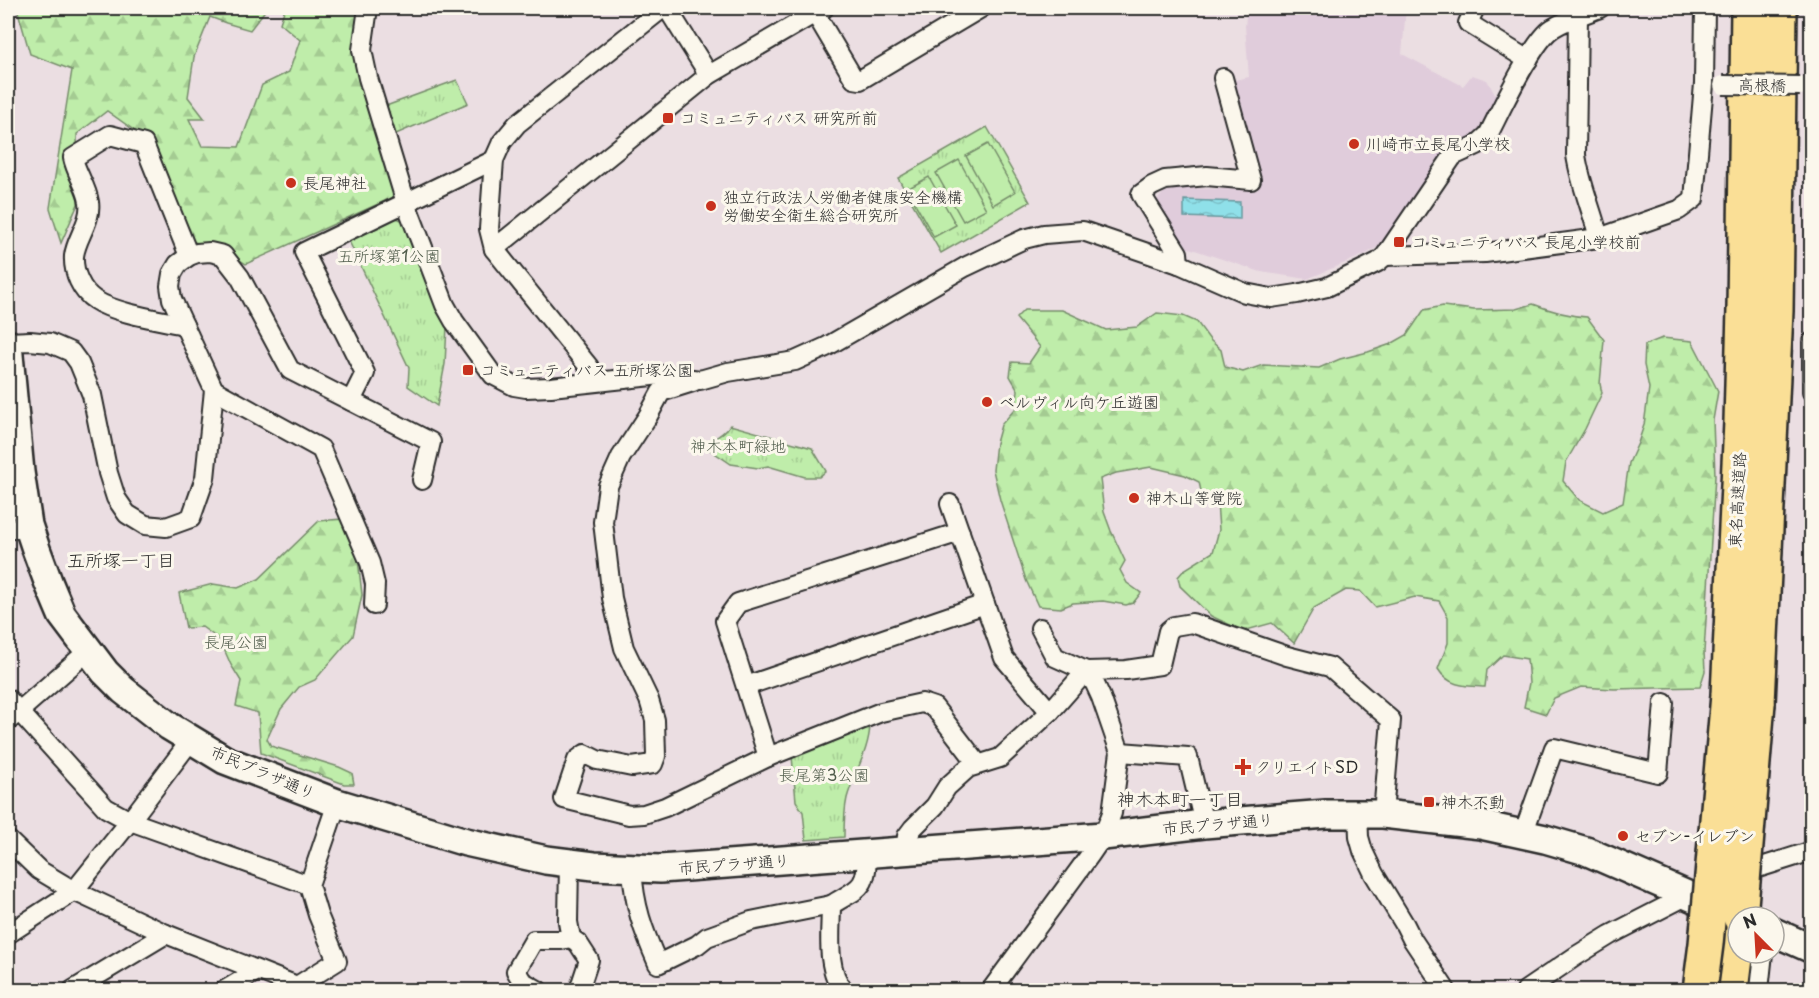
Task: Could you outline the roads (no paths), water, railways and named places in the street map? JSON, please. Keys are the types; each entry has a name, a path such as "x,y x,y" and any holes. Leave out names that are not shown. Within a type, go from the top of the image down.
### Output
{"highway":[{"name":"東名高速道路","path":"1739,905 1748,8"},
{"name":"東名高速道路","path":"1700,990 1743,699 1776,311 1780,8"},
{"path":"1731,990 1734,965"}],"street":[{"path":"368,8 362,50 368,78 406,203 445,305 493,375 514,386 526,388 661,375 700,380"},
{"path":"593,382 588,367 494,249 489,230 494,160 502,142 517,124 665,8 709,75"},
{"path":"494,249 709,75 820,10 854,79 860,80 981,8"},
{"path":"1475,8 1468,23 1528,60"},
{"path":"978,764 934,707 922,703 882,712 768,757 665,807 644,814 629,814 564,799 577,760 585,754 597,760 632,767 653,764 656,756 655,720 649,700 624,648 612,598 603,522 608,486 612,477 661,392 728,372 795,361 826,347 965,267 1024,239 1044,234 1083,231 1179,264 1245,293 1271,298 1327,287 1378,262 1385,256 1453,156 1478,145 1488,135 1528,60 1540,40 1551,28 1600,8"},
{"path":"1385,256 1485,253 1599,238 1679,210 1694,199 1704,84 1705,8"},
{"path":"1578,16 1576,155 1579,175 1589,199 1599,238"},
{"path":"1179,264 1178,253 1142,194 1165,180 1207,176 1251,180 1223,78"},
{"name":"高根橋","path":"1704,84 1806,85"},
{"path":"184,325 118,309 94,300 83,287 75,273 74,254 88,216 89,202 73,158 110,135 144,144 189,256"},
{"path":"351,401 365,373 304,252 494,160"},
{"path":"8,343 30,341 50,343 70,352 79,363 92,395 108,473 116,498 128,514 145,525 166,527 191,518 205,478 214,390 172,299 170,286 172,274 178,264 189,256 210,252 223,255 240,277 290,370 430,442 422,480"},
{"path":"1812,342 1812,392"},
{"name":"市民プラザ通り","path":"8,343 20,472 18,527 49,584 62,615 105,672 123,690 191,740 225,760 336,803 466,842 546,860 660,870 1103,836 1204,824 1326,814 1371,813 1472,823 1586,851 1726,911"},
{"path":"214,390 321,449 370,563 375,584 374,605"},
{"path":"950,504 1004,658 1050,712"},
{"path":"768,757 725,621 738,603 960,532"},
{"path":"746,686 985,604"},
{"path":"1040,628 1055,657 1086,670 1126,670 1160,665 1168,631 1174,626 1192,623 1287,656 1330,666 1391,720 1371,813 1359,837 1374,874 1412,939 1446,990"},
{"path":"88,651 11,711 106,808 130,821 309,885"},
{"path":"905,852 907,836 935,806 947,787 968,768 1000,758 1050,712 1086,670"},
{"path":"991,990 1103,836 1112,813 1120,752 1101,697 1086,670"},
{"path":"1523,834 1554,748 1658,773 1664,703"},
{"path":"8,934 74,891 191,740"},
{"path":"1120,752 1188,757 1204,824"},
{"path":"8,840 39,870 74,891 165,934 298,988 337,961 318,915 309,885 336,803"},
{"path":"1537,988 1576,956 1610,935 1688,895 1742,873 1812,851"},
{"path":"632,867 635,902 642,928 658,964 698,945 707,937 752,921 831,905 862,885 866,875 867,855"},
{"path":"569,863 568,922 571,938 589,960 579,990"},
{"path":"831,905 831,957 837,984 844,990"},
{"path":"73,990 165,934"},
{"path":"1786,937 1812,949"},
{"path":"538,990 522,981 516,971 534,940 571,938"},
{"path":"1759,990 1762,965"},
{"path":"225,990 257,971"}],"water":[{"path":"1184,200 1240,202 1240,219 1184,217"}],"place":[{"name":"コミュニティバス 研究所前","path":"668,118"},
{"name":"川崎市立長尾小学校","path":"1354,144"},
{"name":"長尾神社","path":"291,183"},
{"name":"独立行政法人労働者健康安全機構 労働安全衛生総合研究所","path":"711,206"},
{"name":"コミュニティバス 長尾小学校前","path":"1399,242"},
{"name":"コミュニティバス 五所塚公園","path":"468,370"},
{"name":"ベルヴィル向ケ丘遊園","path":"987,402"},
{"name":"神木山等覚院","path":"1134,498"},
{"name":"クリエイトSD","path":"1243,767"},
{"name":"神木不動","path":"1429,802"},
{"name":"セブン-イレブン","path":"1623,836"}],"district":[{"name":"五所塚一丁目","path":"121,561"},
{"name":"神木本町一丁目","path":"1180,800"}],"park label":[{"name":"五所塚第1公園","path":"389,256"},
{"name":"神木本町緑地","path":"738,446"},
{"name":"長尾公園","path":"236,642"},
{"name":"長尾第3公園","path":"824,775"}]}
